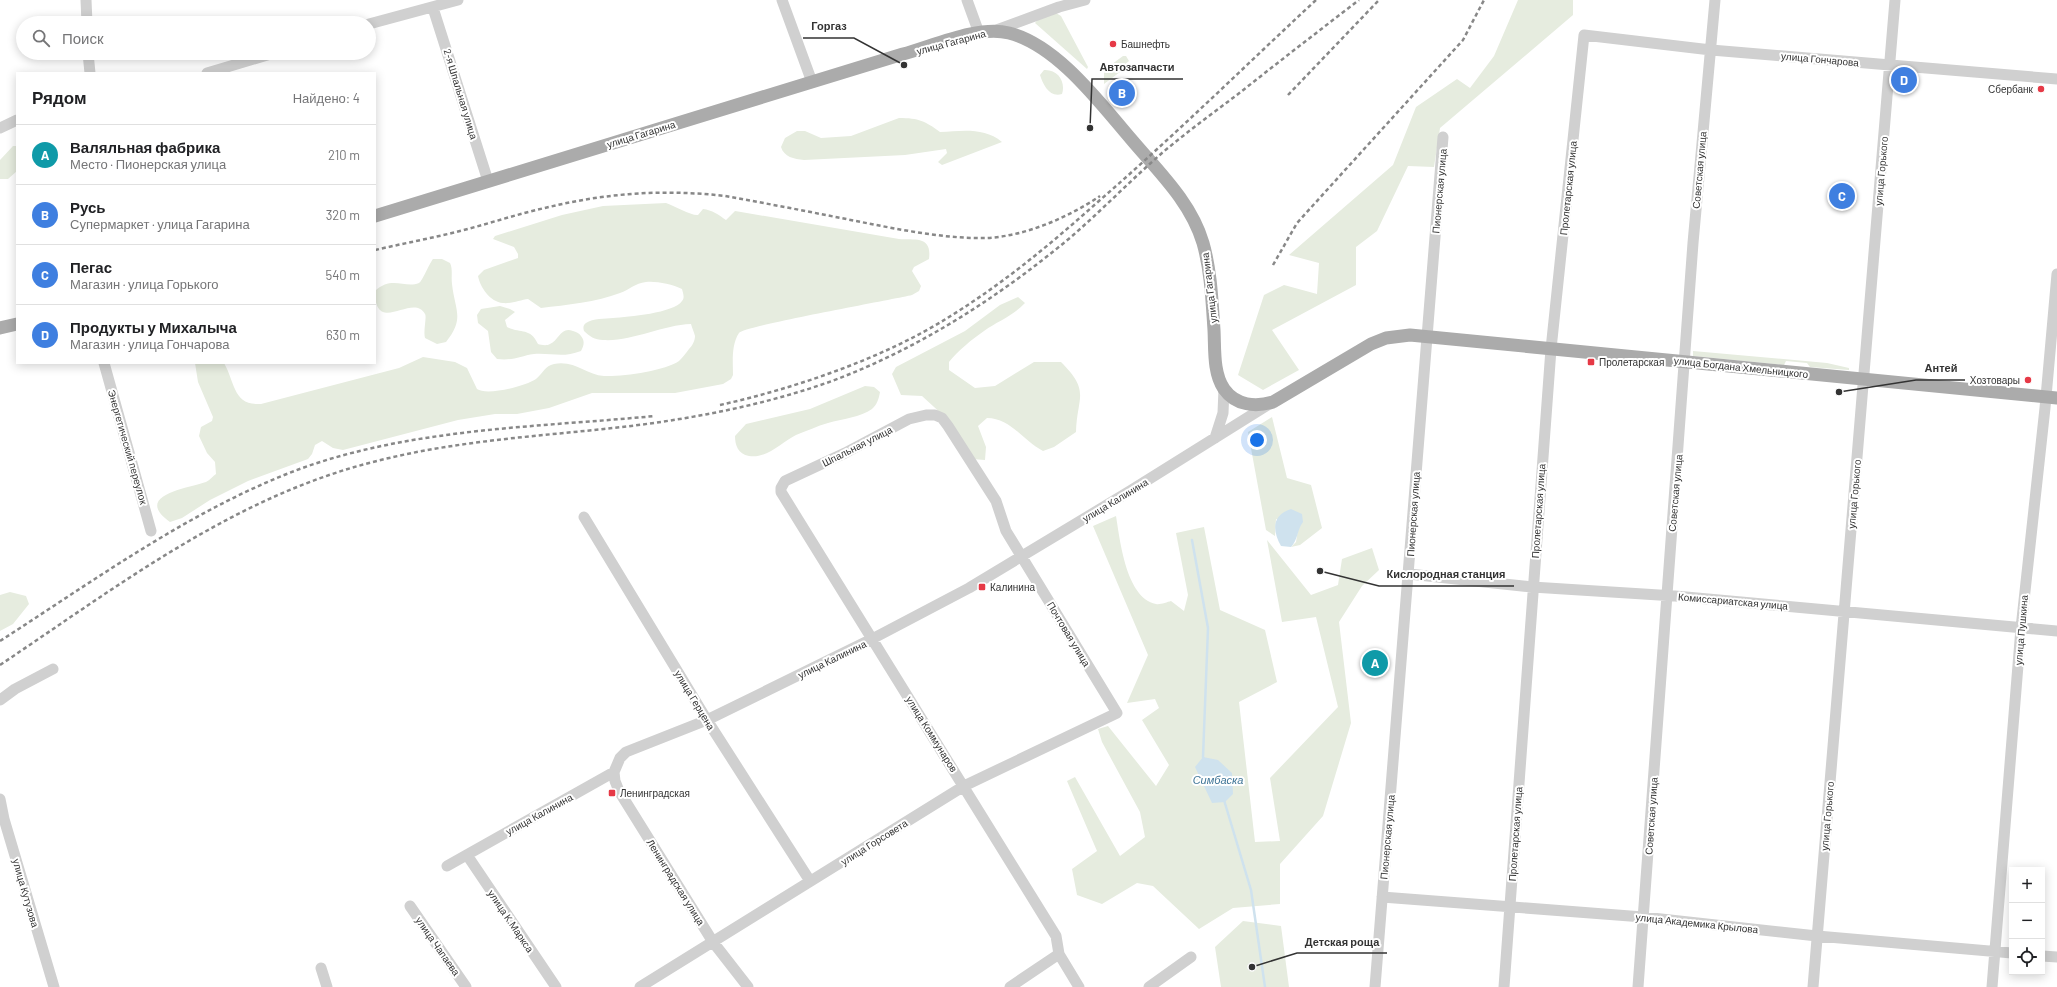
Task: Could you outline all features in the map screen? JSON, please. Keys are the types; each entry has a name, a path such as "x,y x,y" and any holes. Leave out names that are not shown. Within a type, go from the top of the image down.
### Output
{"main road":[{"name":"улица Гагарина","path":"376,216 979,32 994,31 1008,33 1026,39 1043,49 1090,90 1181,199 1197,226 1203,243 1211,289 1216,369 1224,389 1237,401 1245,404 1263,405 1273,402"},
{"path":"0,328 16,324"},
{"name":"улица Богдана Хмельницкого","path":"1273,402 1376,342 1398,336 1426,336 1864,380 2051,397"}],"street":[{"path":"86,0 87,16"},
{"path":"376,22 433,8 458,0"},
{"path":"782,0 812,82"},
{"path":"967,0 979,32"},
{"path":"994,31 1059,7 1085,0"},
{"name":"Советская улица","path":"1638,987 1694,236 1715,0"},
{"name":"улица Горького","path":"1813,987 1894,0"},
{"name":"2-я Шпальная улица","path":"433,8 488,181"},
{"name":"улица Гончарова","path":"1584,35 1711,50 2057,79"},
{"name":"Пролетарская улица","path":"1504,987 1532,587 1551,349 1584,35"},
{"path":"89,60 90,72"},
{"path":"210,72 251,60"},
{"path":"0,128 16,120"},
{"name":"Пионерская улица","path":"1375,987 1443,137"},
{"name":"улица Пушкина","path":"1992,987 2021,628 2051,397 2057,274"},
{"name":"Энергетический переулок","path":"104,364 151,531"},
{"path":"1215,438 1223,413 1224,389"},
{"name":"улица Калинина","path":"447,866 614,772 620,758 626,752 707,720 872,639 969,588 1023,557 1273,402"},
{"name":"Шпальная улица","path":"782,484 909,419 926,415 934,415"},
{"name":"Почтовая улица","path":"934,415 942,418 948,426 996,501 1006,531 1117,713"},
{"name":"улица Коммунаров","path":"782,484 782,492 1056,936 1059,954 1079,987"},
{"name":"улица Герцена","path":"584,517 707,720 810,881"},
{"name":"Комиссариатская улица","path":"1408,574 1532,587 1667,595 2057,631"},
{"path":"0,700 53,669"},
{"name":"улица Горсовета","path":"640,987 652,984 713,942 964,786 1117,713"},
{"name":"Ленинградская улица","path":"614,772 615,781 619,791 713,942 748,987"},
{"name":"улица Кутузова","path":"0,799 4,819 54,987"},
{"name":"улица К.Маркса","path":"467,855 556,987"},
{"name":"улица Академика Крылова","path":"1382,897 1643,918 1817,936 2009,953"},
{"name":"улица Чапаева","path":"410,906 466,987"},
{"path":"1010,987 1059,954"},
{"path":"2045,956 2057,957"},
{"path":"1149,987 1191,957"},
{"path":"322,968 327,987"}],"shaded area":[{"path":"1518,0 1573,0 1573,15 1440,128 1434,167 1408,166 1377,231 1356,247 1356,285 1272,330 1299,370 1263,390 1238,375 1264,295 1284,285 1317,294 1319,263 1289,255 1393,165 1416,107 1457,79 1470,88 1494,56"},
{"path":"1056,13 1061,16 1088,67 1087,69 1035,23 1039,18"},
{"path":"1123,56 1126,56 1129,61 1124,65 1124,69 1104,84 1104,70"},
{"path":"1044,70 1049,70 1060,77 1063,85 1062,94 1054,94 1045,86 1040,75"},
{"path":"899,118 921,121 940,132 980,132 995,137 1002,142 942,165 938,162 947,153 946,149 905,155 804,160 787,155 781,147 785,138 797,131 805,131 821,138 851,136"},
{"path":"13,146 16,146 16,172 8,179 0,179 0,160"},
{"path":"666,203 695,215 698,215 703,209 709,210 726,220 735,211 899,239 917,240 922,241 928,246 929,259 914,267 912,271 921,286 919,291 912,295 790,319 739,333 736,338 734,348 733,375 731,379 723,384 675,393 592,393 549,408 517,414 495,414 458,420 343,450 333,448 322,441 315,445 312,454 308,459 248,481 210,500 182,518 170,522 160,513 157,505 160,499 167,494 206,482 216,474 215,462 207,453 199,436 201,427 212,421 213,417 198,382 195,364 225,364 233,385 240,397 252,404 261,404 399,368 423,357 455,362 467,368 477,389 482,391 497,391 531,382 536,379 548,366 554,364 568,364 598,375 612,376 664,368 679,361 694,340 695,336 691,324 669,327 614,340 600,340 590,336 584,331 583,328 586,323 596,319 639,315 670,309 683,300 684,295 682,289 678,287 659,282 646,282 601,299 541,308 528,299 506,303 498,302 486,293 481,285 478,276 484,270 518,258 518,254 514,247 493,239 495,236 562,215 603,206"},
{"path":"433,259 442,259 450,263 457,314 457,320 452,334 446,342 437,344 425,338 425,314 419,309 404,309 388,313 381,311 377,304 376,298 376,290 381,286 393,283 409,285 419,283"},
{"path":"1018,297 1025,303 1016,311 965,345 949,362 949,370 975,388 995,386 1034,362 1061,362 1070,372 1079,388 1080,402 1076,432 1054,447 1043,451 1010,426 995,419 987,418 978,426 986,447 985,460 972,459 945,417 922,396 901,395 892,374 896,367 965,331 1000,305"},
{"path":"500,306 515,312 505,320 507,327 528,333 532,335 538,344 544,345 549,345 566,330 573,331 579,334 584,341 581,351 569,354 534,354 512,359 497,359 491,352 488,331 478,323 477,315 481,309"},
{"path":"1693,351 1827,363 1849,368 1849,370 1810,367 1807,363 1786,361 1784,365 1693,356"},
{"path":"865,386 874,387 880,392 875,406 868,412 824,424 796,435 768,453 762,455 745,455 738,449 735,436 746,424 810,409"},
{"path":"1272,417 1287,478 1311,485 1322,528 1300,545 1291,547 1296,542 1298,529 1276,519 1275,536 1266,530 1248,432"},
{"path":"1116,516 1126,567 1131,580 1138,591 1146,599 1156,604 1171,601 1184,611 1188,595 1176,533 1204,527 1220,610 1265,630 1277,682 1239,702 1255,842 1280,841 1270,778 1338,707 1316,617 1282,622 1267,540 1311,595 1338,585 1342,559 1372,548 1379,570 1362,586 1339,622 1351,723 1323,816 1280,864 1280,904 1233,908 1199,929 1153,886 1137,883 1102,904 1077,895 1072,869 1097,851 1067,781 1075,777 1120,856 1145,837 1140,812 1102,742 1098,729 1108,726 1156,786 1169,765 1142,720 1159,708 1155,699 1127,703 1148,655 1093,526"},
{"path":"10,592 26,596 29,604 13,624 0,631 0,595"},
{"path":"1243,921 1281,926 1289,987 1221,987 1215,947"}],"water":[{"path":"1291,509 1302,514 1303,522 1291,547 1281,546 1275,529 1277,519 1280,515"},
{"name":"Симбаска","path":"1203,757 1218,760 1232,773 1233,794 1225,802 1212,803 1195,767"}],"waterway":[{"path":"1192,540 1208,628 1204,760"},
{"path":"1224,800 1251,890 1265,987"}],"railway":[{"path":"720,405 779,390 839,370 896,346 924,332 969,304 1046,247 1128,176 1316,0"},
{"path":"0,665 133,575 179,547 225,521 273,497 322,478 373,462 402,455 459,445 633,426 748,406 832,381 865,368 896,353 958,319 1016,280 1044,259 1083,227 1150,163 1359,0"},
{"path":"1288,95 1379,0"},
{"path":"1273,265 1297,223 1463,40 1484,0"},
{"path":"376,250 477,227 571,202 593,198 636,194 680,193 725,196 908,231 971,238 987,238 1017,234 1061,218 1100,196"},
{"path":"0,641 112,568 188,522 267,482 308,466 350,453 436,436 655,416"}],"place":[{"name":"Башнефть","path":"1113,44"},
{"name":"Горгаз","path":"904,65"},
{"name":"Продукты у Михалыча","path":"1904,80"},
{"name":"Сбербанк","path":"2041,89"},
{"name":"Русь","path":"1122,93"},
{"name":"Автозапчасти","path":"1090,128"},
{"name":"Пегас","path":"1842,196"},
{"name":"Пролетарская","path":"1591,362"},
{"name":"Хозтовары","path":"2028,380"},
{"name":"Антей","path":"1839,392"},
{"name":"Кислородная станция","path":"1320,571"},
{"name":"Калинина","path":"982,587"},
{"name":"Валяльная фабрика","path":"1375,663"},
{"name":"Ленинградская","path":"612,793"},
{"name":"Детская роща","path":"1252,967"}]}
